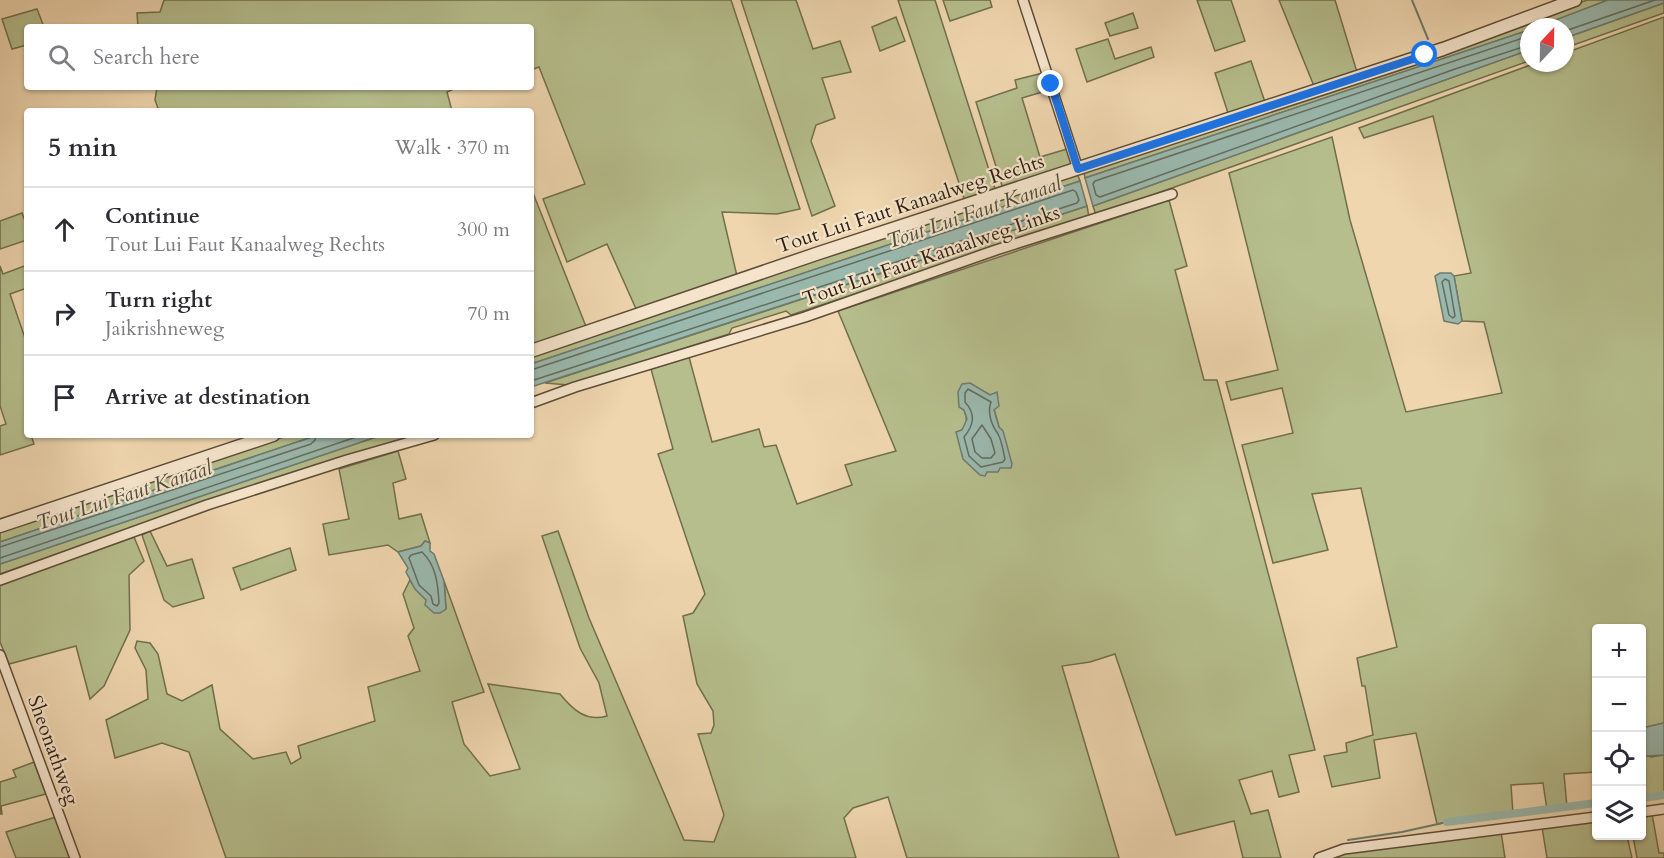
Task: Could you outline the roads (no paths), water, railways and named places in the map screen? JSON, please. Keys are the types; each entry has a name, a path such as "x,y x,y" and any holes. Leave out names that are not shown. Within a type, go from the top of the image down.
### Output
{"street":[{"path":"1023,0 1078,169"},
{"name":"Tout Lui Faut Kanaalweg Rechts","path":"534,350 819,253 1454,45 1575,0"},
{"name":"Tout Lui Faut Kanaalweg Links","path":"534,402 575,387 805,317 996,250 1172,194"},
{"path":"0,526 264,438"},
{"path":"0,580 207,505 424,438"},
{"name":"Sheonathweg","path":"0,655 75,858"},
{"path":"1646,811 1664,809"},
{"path":"1319,858 1344,849 1592,818"}],"water":[{"path":"1608,0 1664,0 1664,3 1574,35 1574,18 1561,18"},
{"path":"1520,33 1520,53 1093,206 1085,178"},
{"path":"1080,181 1087,206 534,386 534,363"},
{"path":"1440,273 1451,273 1454,276 1462,321 1458,324 1444,321 1435,276"},
{"path":"970,383 990,395 997,392 999,406 994,410 999,427 1003,431 1012,464 1011,468 1000,468 998,472 987,472 985,476 980,475 963,459 956,432 962,430 967,419 964,410 959,407 958,392 962,384"},
{"path":"309,438 373,438 0,564 0,542"},
{"path":"425,541 430,543 430,551 434,554 444,581 446,609 440,613 434,613 425,605 426,600 415,589 406,572 408,568 398,552 421,546"},
{"path":"1664,723 1664,755 1646,756 1646,727"}],"waterway":[{"path":"1412,0 1428,39"},
{"path":"1646,797 1664,795"},
{"path":"1447,822 1592,804"},
{"path":"1348,840 1447,822"}],"water label":[{"name":"Tout Lui Faut Kanaal","path":"974,212"},
{"name":"Tout Lui Faut Kanaal","path":"124,495"}]}
